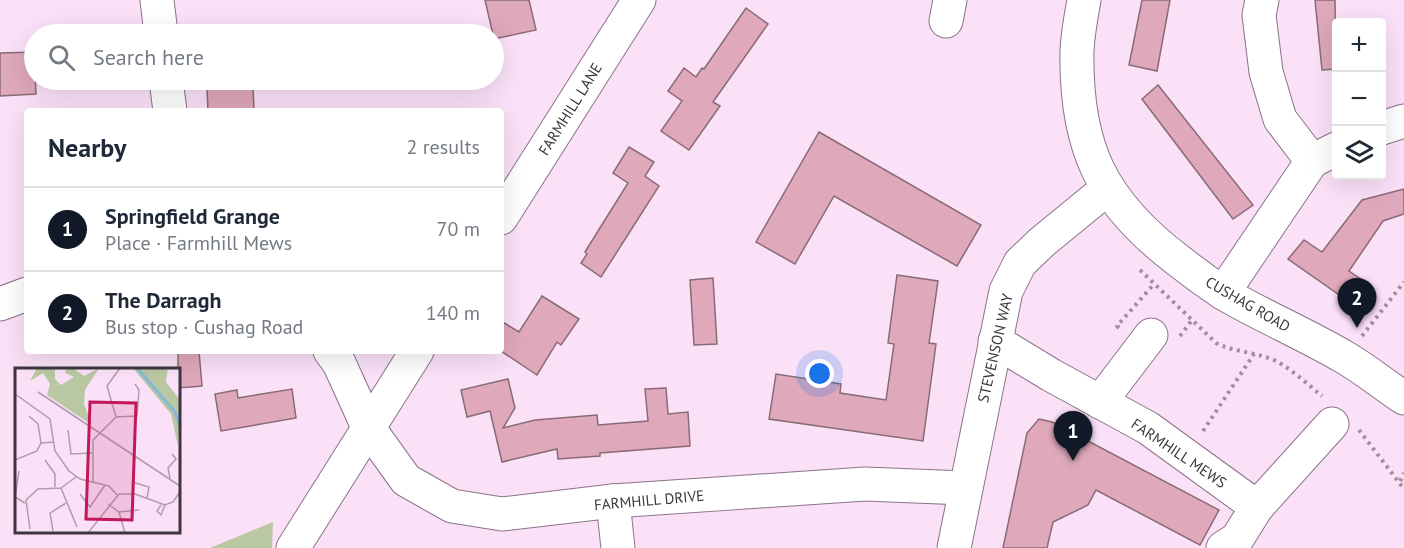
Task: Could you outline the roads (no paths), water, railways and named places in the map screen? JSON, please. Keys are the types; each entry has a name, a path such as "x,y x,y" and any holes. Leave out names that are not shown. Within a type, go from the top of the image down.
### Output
{"street":[{"path":"157,0 160,24"},
{"name":"FARMHILL LANE","path":"504,213 639,0"},
{"name":"CUSHAG ROAD","path":"1084,0 1077,48 1080,106 1086,140 1096,167 1125,213 1144,233 1223,293 1346,358 1404,398"},
{"path":"1223,293 1324,155 1280,118 1266,72 1259,15 1262,0"},
{"path":"167,90 170,108"},
{"path":"1386,127 1404,120"},
{"name":"STEVENSON WAY","path":"954,548 1006,291 1020,263 1108,188"},
{"path":"0,304 24,295"},
{"path":"1100,402 1151,335"},
{"name":"FARMHILL MEWS","path":"995,341 1148,428 1257,507"},
{"name":"FARMHILL DRIVE","path":"332,354 339,363 369,427 406,480 452,506 502,514 613,501 865,484 965,488"},
{"path":"293,548 415,354"},
{"path":"1223,548 1237,539 1257,507 1344,424"},
{"path":"613,501 618,548"}],"place":[{"name":"The Darragh","path":"1357,328"},
{"name":"Springfield Grange","path":"1073,461"}]}
